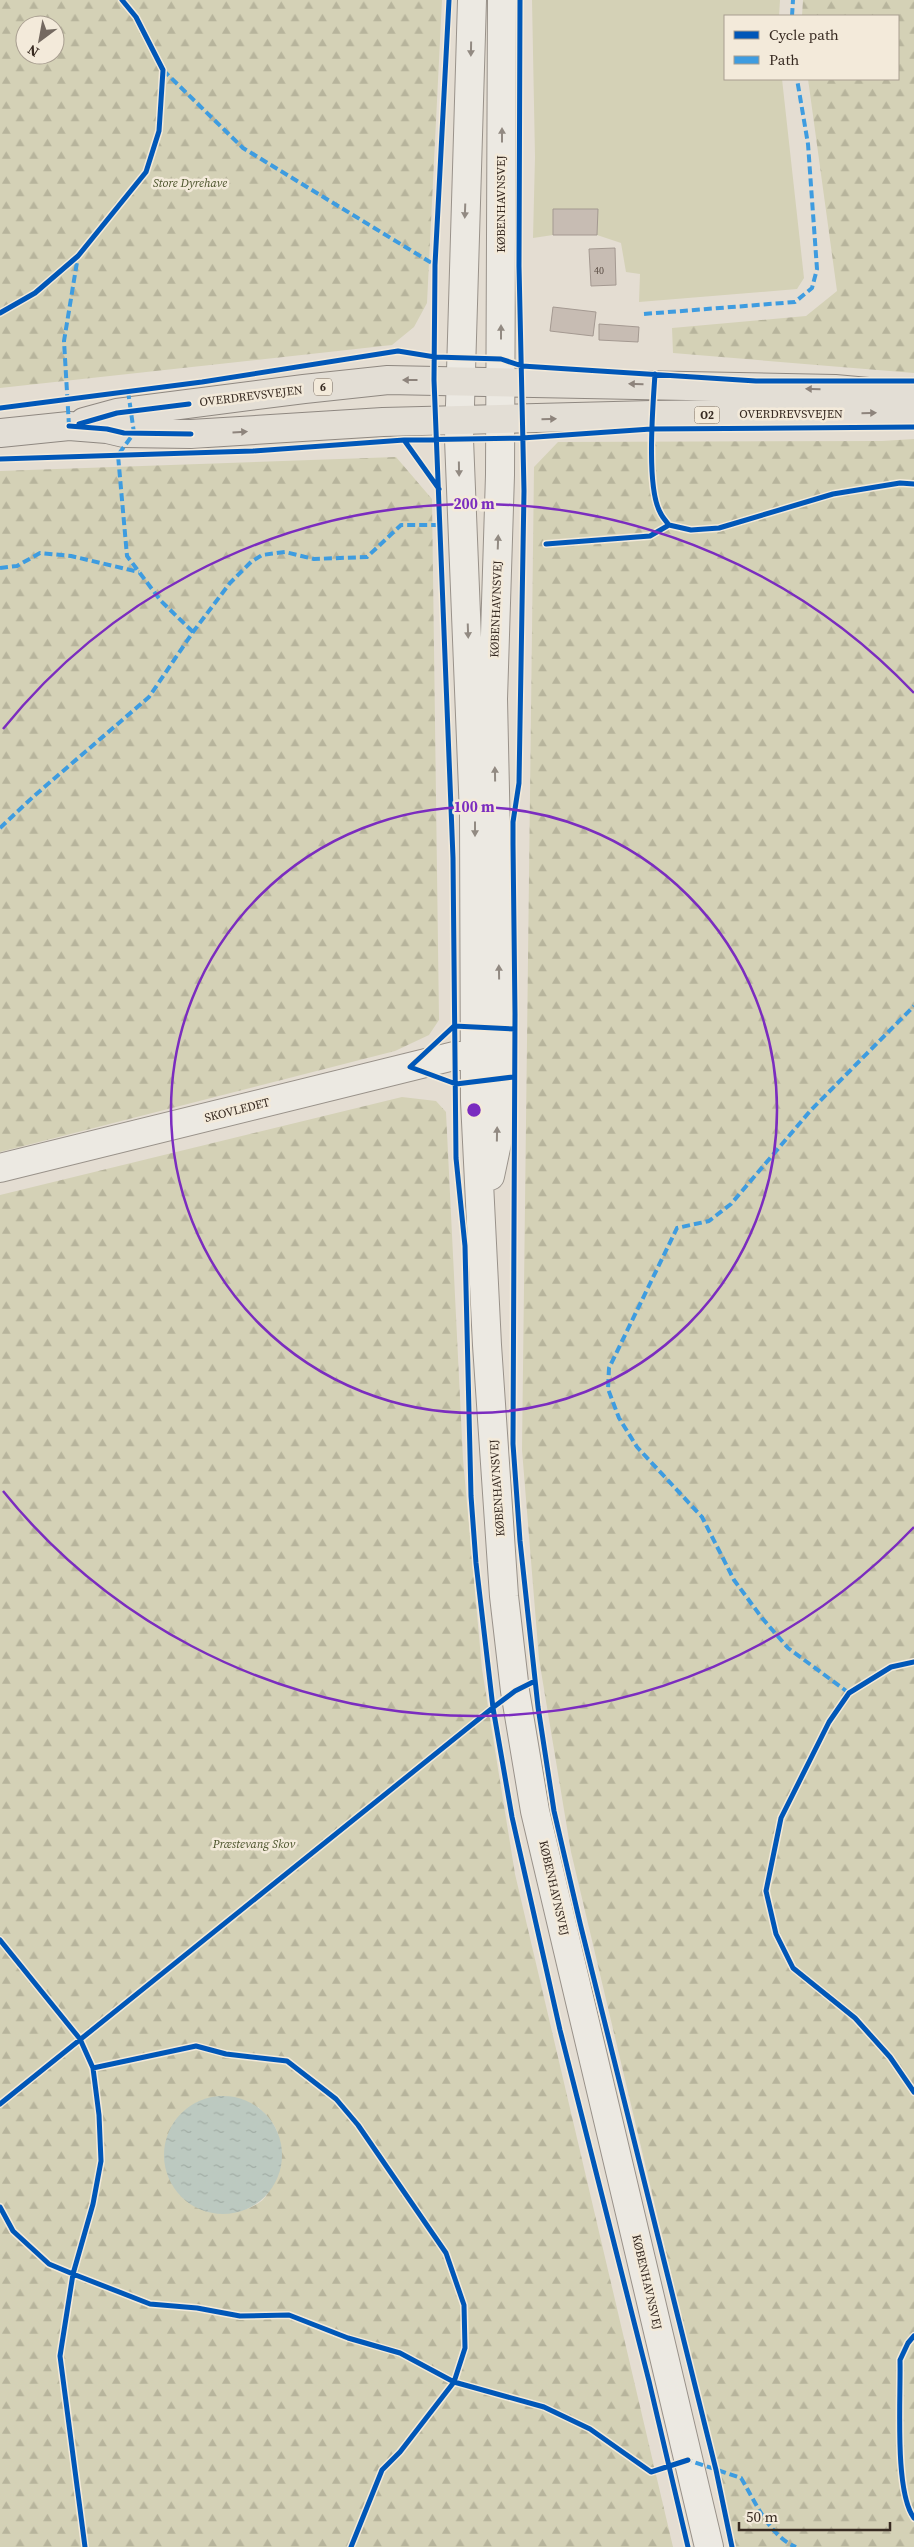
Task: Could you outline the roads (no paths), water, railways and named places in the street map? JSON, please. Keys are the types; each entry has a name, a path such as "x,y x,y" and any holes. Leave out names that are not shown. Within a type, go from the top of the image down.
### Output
{"main road":[{"name":"OVERDREVSVEJEN","path":"0,433 69,426 118,413 388,380 835,389 914,396"},
{"name":"OVERDREVSVEJEN","path":"69,426 107,429 124,433 191,434 383,422 914,412"}],"street":[{"name":"KØBENHAVNSVEJ","path":"472,0 459,381 459,491 464,547 474,815 486,1055 482,1216 486,1345 504,1596 515,1690 530,1783 709,2547"},
{"name":"KØBENHAVNSVEJ","path":"486,1055 499,975 493,699 501,381 502,0"},
{"name":"SKOVLEDET","path":"0,1168 454,1056 486,1055"}],"water":[{"path":"223,2096 245,2101 256,2106 272,2122 277,2133 282,2155 277,2177 272,2188 256,2204 245,2209 223,2214 201,2209 190,2204 174,2188 169,2177 164,2155 169,2133 174,2122 190,2106 201,2101"}],"park label":[{"name":"Store Dyrehave","path":"190,183"},
{"name":"Præstevang Skov","path":"254,1844"}]}
